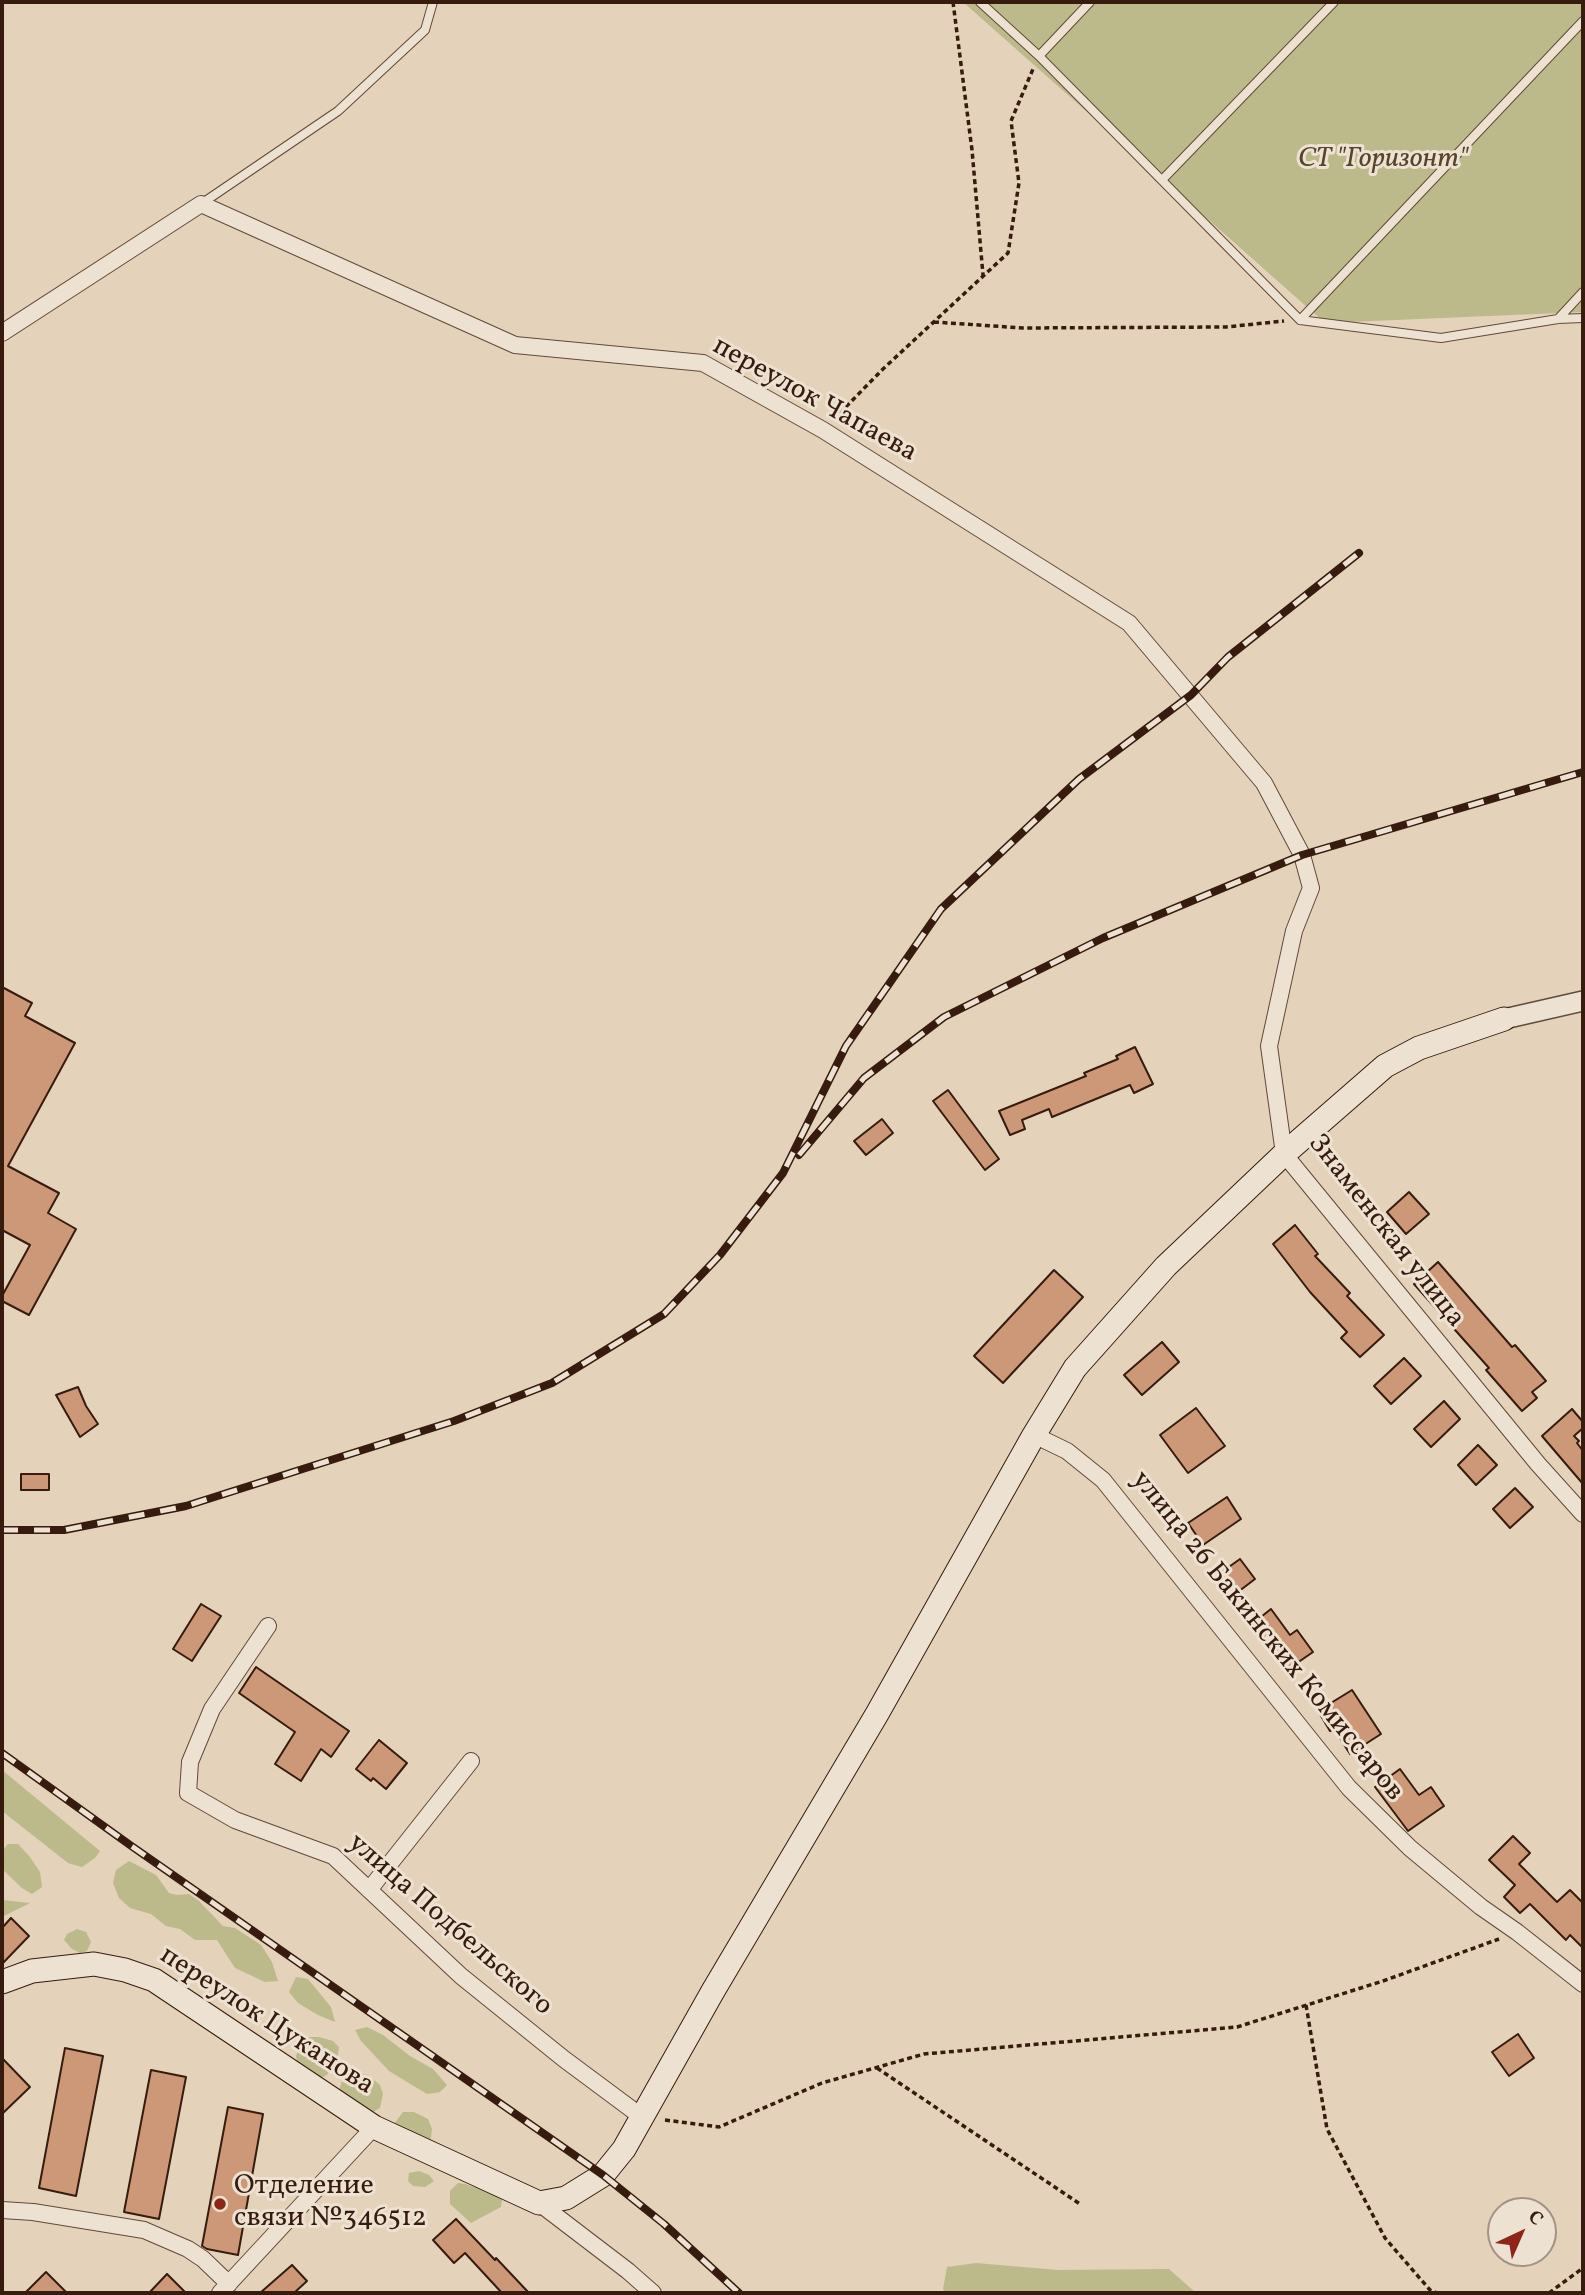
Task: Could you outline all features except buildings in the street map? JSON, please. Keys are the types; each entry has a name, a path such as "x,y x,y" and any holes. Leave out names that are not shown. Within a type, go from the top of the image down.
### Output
{"main road":[{"path":"540,2203 566,2198 603,2175 625,2149 720,1979 877,1714 1034,1435 1075,1368 1166,1266 1284,1154 1385,1066 1419,1048 1504,1019"},
{"name":"переулок Цуканова","path":"2,1982 32,1971 94,1964 154,1979 374,2127 540,2203"}],"street":[{"path":"2,333 201,204"},
{"name":"переулок Чапаева","path":"201,204 515,345 704,363 823,430 1129,623 1264,783 1303,855"},
{"name":"Знаменская улица","path":"1303,855 1311,888 1294,931 1269,1046 1284,1154 1538,1464 1583,1514"},
{"path":"1504,1019 1583,1001"},
{"name":"улица 26 Бакинских Комиссаров","path":"1034,1435 1067,1451 1103,1480 1349,1788 1410,1848 1481,1907 1583,1984"},
{"name":"улица Подбельского","path":"268,1626 212,1709 190,1762 188,1793 235,1820 334,1856 461,1976 642,2118"},
{"path":"369,1890 471,1761"},
{"path":"2,2210 33,2212 144,2230 188,2249 203,2259 225,2288 374,2127"},
{"path":"540,2203 653,2293"}],"lane":[{"path":"201,204 338,111 425,30 433,2"},
{"path":"980,2 1039,56 1300,320 1441,338 1558,319 1583,318"},
{"path":"1039,56 1090,2"},
{"path":"1163,180 1334,2"},
{"path":"1300,320 1583,21"},
{"path":"1558,319 1583,292"}],"path":[{"path":"953,2 972,150 983,275"},
{"path":"823,430 883,369 1008,253 1019,183 1011,121 1039,56"},
{"path":"934,321 1023,328 1226,327 1300,320"},
{"path":"642,2118 719,2127 822,2084 924,2054 1237,2027 1384,1981 1517,1932"},
{"path":"1306,2005 1327,2129 1385,2238 1430,2290 1437,2293"},
{"path":"877,2068 1080,2204"},
{"path":"1549,2293 1583,2268"}],"green space":[{"name":"СТ \"Горизонт\"","path":"963,2 1583,2 1583,312 1325,323"},
{"path":"2,1770 100,1851 95,1858 82,1867 68,1863 2,1811"},
{"path":"8,1844 18,1844 40,1872 42,1887 32,1894 2,1869 2,1851"},
{"path":"129,1861 156,1875 169,1893 189,1894 223,1926 235,1928 261,1945 272,1962 278,1981 265,1982 235,1968 217,1940 195,1940 180,1929 166,1926 151,1914 130,1908 119,1898 113,1883 116,1870"},
{"path":"2,1900 30,1903 2,1917"},
{"path":"77,1929 86,1932 91,1942 87,1951 80,1953 64,1940 67,1934"},
{"path":"296,1977 308,1979 331,2007 335,2022 298,2003 289,1992"},
{"path":"367,2027 433,2069 447,2085 440,2092 427,2094 389,2071 361,2041 355,2030"},
{"path":"309,2037 333,2041 339,2047 337,2060 327,2075 316,2080 298,2069 296,2056 301,2042"},
{"path":"357,2073 368,2075 380,2085 383,2094 380,2108 370,2114 339,2108 340,2087 344,2076"},
{"path":"403,2112 414,2112 428,2119 432,2129 430,2145 390,2129"},
{"path":"419,2171 429,2175 434,2181 425,2187 413,2186 408,2181 409,2173"},
{"path":"458,2183 496,2194 502,2200 501,2207 471,2223 450,2204 450,2191"},
{"path":"976,2263 1058,2270 1169,2269 1196,2293 945,2293 943,2289 947,2267"}],"railway":[{"path":"2,1530 64,1530 186,1506 454,1421 552,1383 664,1314 720,1255 783,1173 846,1046 941,909 1079,779 1191,695 1228,657 1359,553"},
{"path":"799,1155 864,1078 944,1017 1103,938 1302,855 1583,772"},
{"path":"2,1753 603,2175 664,2224 739,2293"}],"place":[{"name":"Отделение связи №346512","path":"220,2204"}]}
